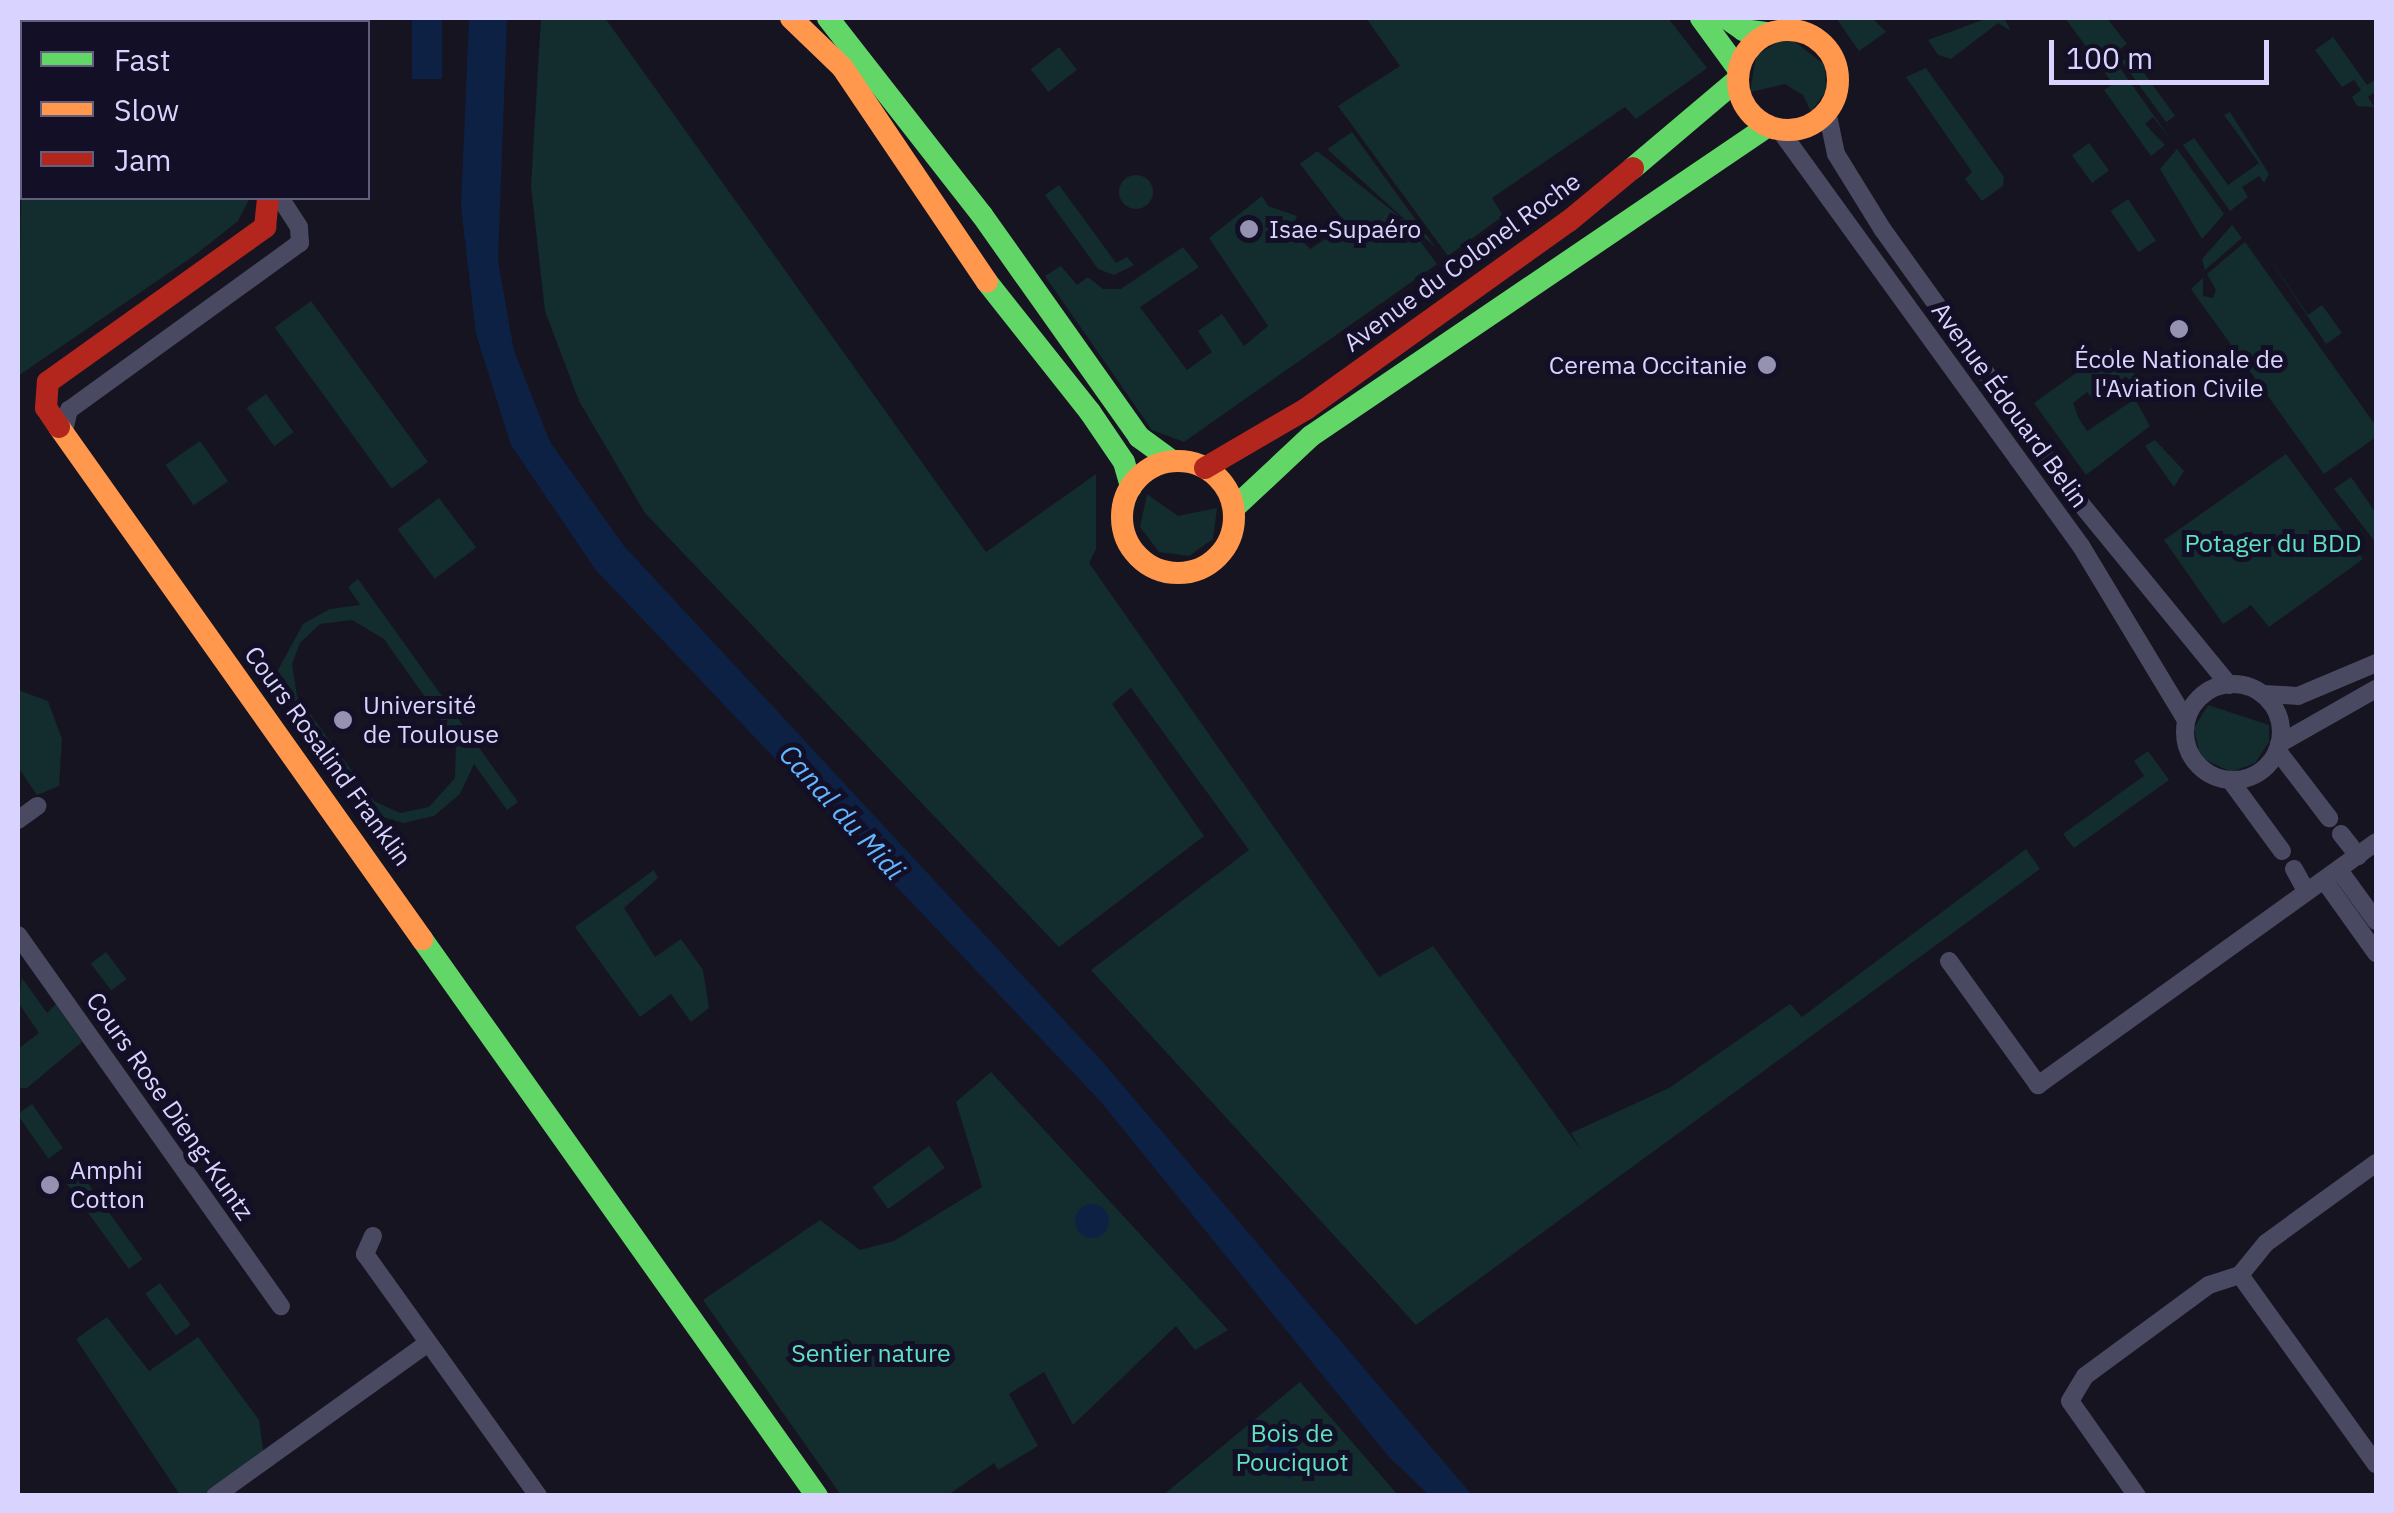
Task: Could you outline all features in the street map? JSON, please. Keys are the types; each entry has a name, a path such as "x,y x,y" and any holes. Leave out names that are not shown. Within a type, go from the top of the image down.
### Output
{"street":[{"path":"791,18 842,67 918,171 951,238 1090,412 1124,462 1132,487"},
{"path":"828,18 982,215 1138,437 1172,461 1205,468 1226,486 1234,508 1228,542 1214,559 1194,570 1166,571 1140,557 1127,538 1122,516 1132,487 1150,468 1172,461"},
{"path":"1701,18 1738,75 1747,109 1773,128"},
{"path":"1234,508 1311,436 1773,128 1806,127 1827,111 1838,73 1826,47 1802,32 1743,30 1726,18"},
{"path":"1738,75 1751,46 1768,33"},
{"name":"Avenue du Colonel Roche","path":"1205,468 1306,409 1569,221 1738,75"},
{"name":"Avenue Édouard Belin","path":"1827,111 1836,154 1882,230 2084,508 2229,685"},
{"name":"Avenue Édouard Belin","path":"1773,128 2082,546 2186,720"},
{"name":"Cours Rosalind Franklin","path":"268,200 264,227 48,382 46,408 405,908 544,1113 817,1496"},
{"path":"64,436 68,410 300,243 299,227 281,200"},
{"path":"2282,851 2230,780 2198,765 2186,743 2186,720 2206,692 2229,685 2262,694 2298,696 2376,664"},
{"path":"2230,780 2258,772 2278,747 2376,689"},
{"path":"2262,694 2278,716 2278,747 2329,818"},
{"path":"18,820 37,806"},
{"path":"2341,834 2358,856"},
{"path":"1949,962 2038,1084 2376,842"},
{"path":"2294,869 2306,890"},
{"path":"2332,875 2376,922"},
{"path":"2332,875 2376,953"},
{"name":"Cours Rose Dieng-Kuntz","path":"18,935 281,1306"},
{"path":"2137,1496 2070,1401 2098,1365 2209,1286 2240,1275 2266,1243 2376,1163"},
{"path":"373,1236 365,1254 538,1496"},
{"path":"2240,1275 2376,1464"},
{"path":"215,1496 428,1343"}],"green space":[{"path":"541,18 605,18 986,552 1096,474 1096,549 1089,563 1379,977 1433,946 1581,1150 1571,1133 1669,1088 1790,1004 1802,1017 2026,849 2040,869 1416,1325 1091,970 1249,850 1131,688 1112,704 1204,836 1059,947 645,513 579,401 545,311 531,186"},
{"path":"1366,18 1668,18 1707,68 1636,119 1625,107 1492,198 1503,216 1448,256 1338,106 1400,66"},
{"path":"1836,18 1872,18 1886,32 1859,51"},
{"path":"1988,18 2004,18 2011,31 1998,23 1951,59 1938,55 1928,40"},
{"path":"2065,18 2107,18 2127,44 2099,64"},
{"path":"2333,37 2367,85 2376,79 2376,91 2368,97 2374,107 2357,106 2352,97 2361,90 2354,80 2342,87 2315,50"},
{"path":"1794,41 1825,65 1826,91 1811,112 1803,95 1785,84 1750,92 1756,56 1777,42"},
{"path":"1059,47 1077,70 1048,92 1031,69"},
{"path":"2131,55 2175,116 2166,122 2122,61"},
{"path":"2117,64 2172,141 2153,117 2145,124 2165,145 2151,156 2104,90 2113,84 2105,73"},
{"path":"1926,68 2004,177 2003,186 1982,201 1965,179 1972,172 1906,77"},
{"path":"2230,112 2269,174 2264,183 2259,176 2242,187 2248,197 2230,211 2183,145 2194,138 2228,185 2259,163 2224,115"},
{"path":"1352,132 1436,248 1327,149"},
{"path":"2089,143 2109,171 2092,183 2072,155"},
{"path":"2177,149 2224,214 2202,239 2160,169"},
{"path":"1317,151 1405,221 1437,264 1184,442 1152,430 1045,276 1061,266 1077,285 1088,277 1103,289 1121,289 1183,247 1199,267 1140,307 1187,370 1212,352 1198,331 1222,314 1244,346 1268,326 1209,238 1262,196 1268,206 1297,216 1291,230 1310,249 1341,229 1344,221 1300,164"},
{"path":"1136,175 1148,180 1153,192 1148,204 1136,209 1124,204 1119,192 1124,180"},
{"path":"1059,185 1116,263 1127,257 1134,265 1114,275 1098,269 1045,195"},
{"path":"2128,199 2156,240 2139,252 2111,211"},
{"path":"21,200 249,200 238,221 195,255 18,376"},
{"path":"2232,225 2242,238 2205,270 2202,259"},
{"path":"2245,242 2376,426 2376,437 2324,474 2191,289 2203,278 2203,296 2213,298 2216,290 2207,274"},
{"path":"2262,248 2308,315 2322,305 2342,333 2326,344"},
{"path":"311,301 428,462 392,488 275,327"},
{"path":"2114,346 2144,387 2138,392 2126,376 2093,399 2087,392 2073,403 2079,419 2087,431 2135,399 2150,426 2086,475 2034,403"},
{"path":"266,394 294,432 274,446 247,408"},
{"path":"2155,440 2184,471 2174,487 2145,446"},
{"path":"200,441 228,481 194,505 166,465"},
{"name":"Potager du BDD","path":"2286,454 2363,559 2269,627 2251,605 2223,624 2164,540"},
{"path":"2351,477 2376,513 2376,543 2334,489"},
{"path":"1147,494 1178,516 1217,508 1213,539 1189,556 1159,552 1140,527"},
{"path":"439,498 476,548 435,579 397,529"},
{"path":"358,579 518,802 507,810 474,764 460,794 434,816 403,823 376,815 352,793 272,681 303,624 330,609 360,605 348,587","holes":["352,620 384,639 456,741 455,778 429,807 400,813 374,801 297,696 292,664 300,643 320,624"]},
{"path":"18,690 48,701 62,739 59,786 37,795 18,767"},
{"path":"2208,705 2269,725 2269,742 2255,763 2231,772 2200,757 2194,728"},
{"path":"2148,751 2169,780 2074,848 2063,834 2144,776 2134,761"},
{"path":"654,870 658,878 624,908 655,957 681,939 703,970 709,1008 691,1022 671,994 640,1017 575,927"},
{"path":"106,952 126,979 111,991 91,963"},
{"path":"22,978 47,1013 56,1004 82,1042 27,1088 18,1088 18,1049 39,1033 18,1002"},
{"name":"Sentier nature","path":"991,1072 1228,1330 1195,1350 1176,1326 1073,1425 1044,1372 1009,1394 1038,1446 998,1470 994,1463 948,1495 841,1495 703,1300 820,1220 860,1250 894,1241 982,1187 956,1102"},
{"path":"32,1104 63,1148 48,1159 18,1115"},
{"path":"929,1146 945,1168 888,1209 872,1187"},
{"path":"78,1170 143,1259 129,1269 64,1180"},
{"path":"160,1283 191,1325 176,1336 145,1294"},
{"path":"107,1317 149,1371 198,1337 259,1420 264,1456 207,1495 180,1495 76,1339"},
{"name":"Bois de Pouciquot","path":"1300,1382 1398,1495 1162,1496"}],"water":[{"path":"412,18 442,18 442,79 412,79"},
{"name":"Canal du Midi","path":"469,18 507,18 498,261 514,351 550,442 624,546 1100,1059 1472,1495 1429,1495 1389,1457 1101,1102 595,569 511,445 476,334 461,207"},
{"path":"1092,1204 1104,1209 1109,1221 1104,1233 1092,1238 1080,1233 1075,1221 1080,1209"},
{"path":"1286,1435 1311,1466 1289,1479 1262,1452"}],"traffic: fast":[{"path":"271,20 276,18"},
{"path":"828,18 982,215 1139,437 1172,461"},
{"path":"1701,18 1739,70"},
{"path":"1726,18 1743,30 1768,33"},
{"path":"1633,168 1737,80"},
{"path":"1234,508 1311,436 1768,126"},
{"path":"987,282 1090,412 1124,462 1131,487"},
{"path":"422,939 817,1496"}],"traffic: slow":[{"path":"791,18 842,67 987,282"},
{"path":"1788,30 1816,38 1830,52 1838,80 1830,108 1816,122 1788,130 1760,122 1746,108 1738,80 1746,52 1760,38 1788,30"},
{"path":"59,427 422,939"},
{"path":"1178,461 1199,466 1217,478 1229,496 1234,517 1229,538 1217,556 1199,568 1178,573 1157,568 1139,556 1127,538 1122,517 1127,496 1139,478 1157,466 1178,461"}],"traffic: jam":[{"path":"1205,468 1306,409 1569,221 1633,168"},
{"path":"59,427 46,408 48,382 265,227 268,200"}],"place":[{"name":"Isae-Supaéro","path":"1249,229"},
{"name":"École Nationale de l'Aviation Civile","path":"2179,329"},
{"name":"Cerema Occitanie","path":"1767,365"},
{"name":"Université de Toulouse","path":"343,720"},
{"name":"Amphi Cotton","path":"50,1185"}]}
